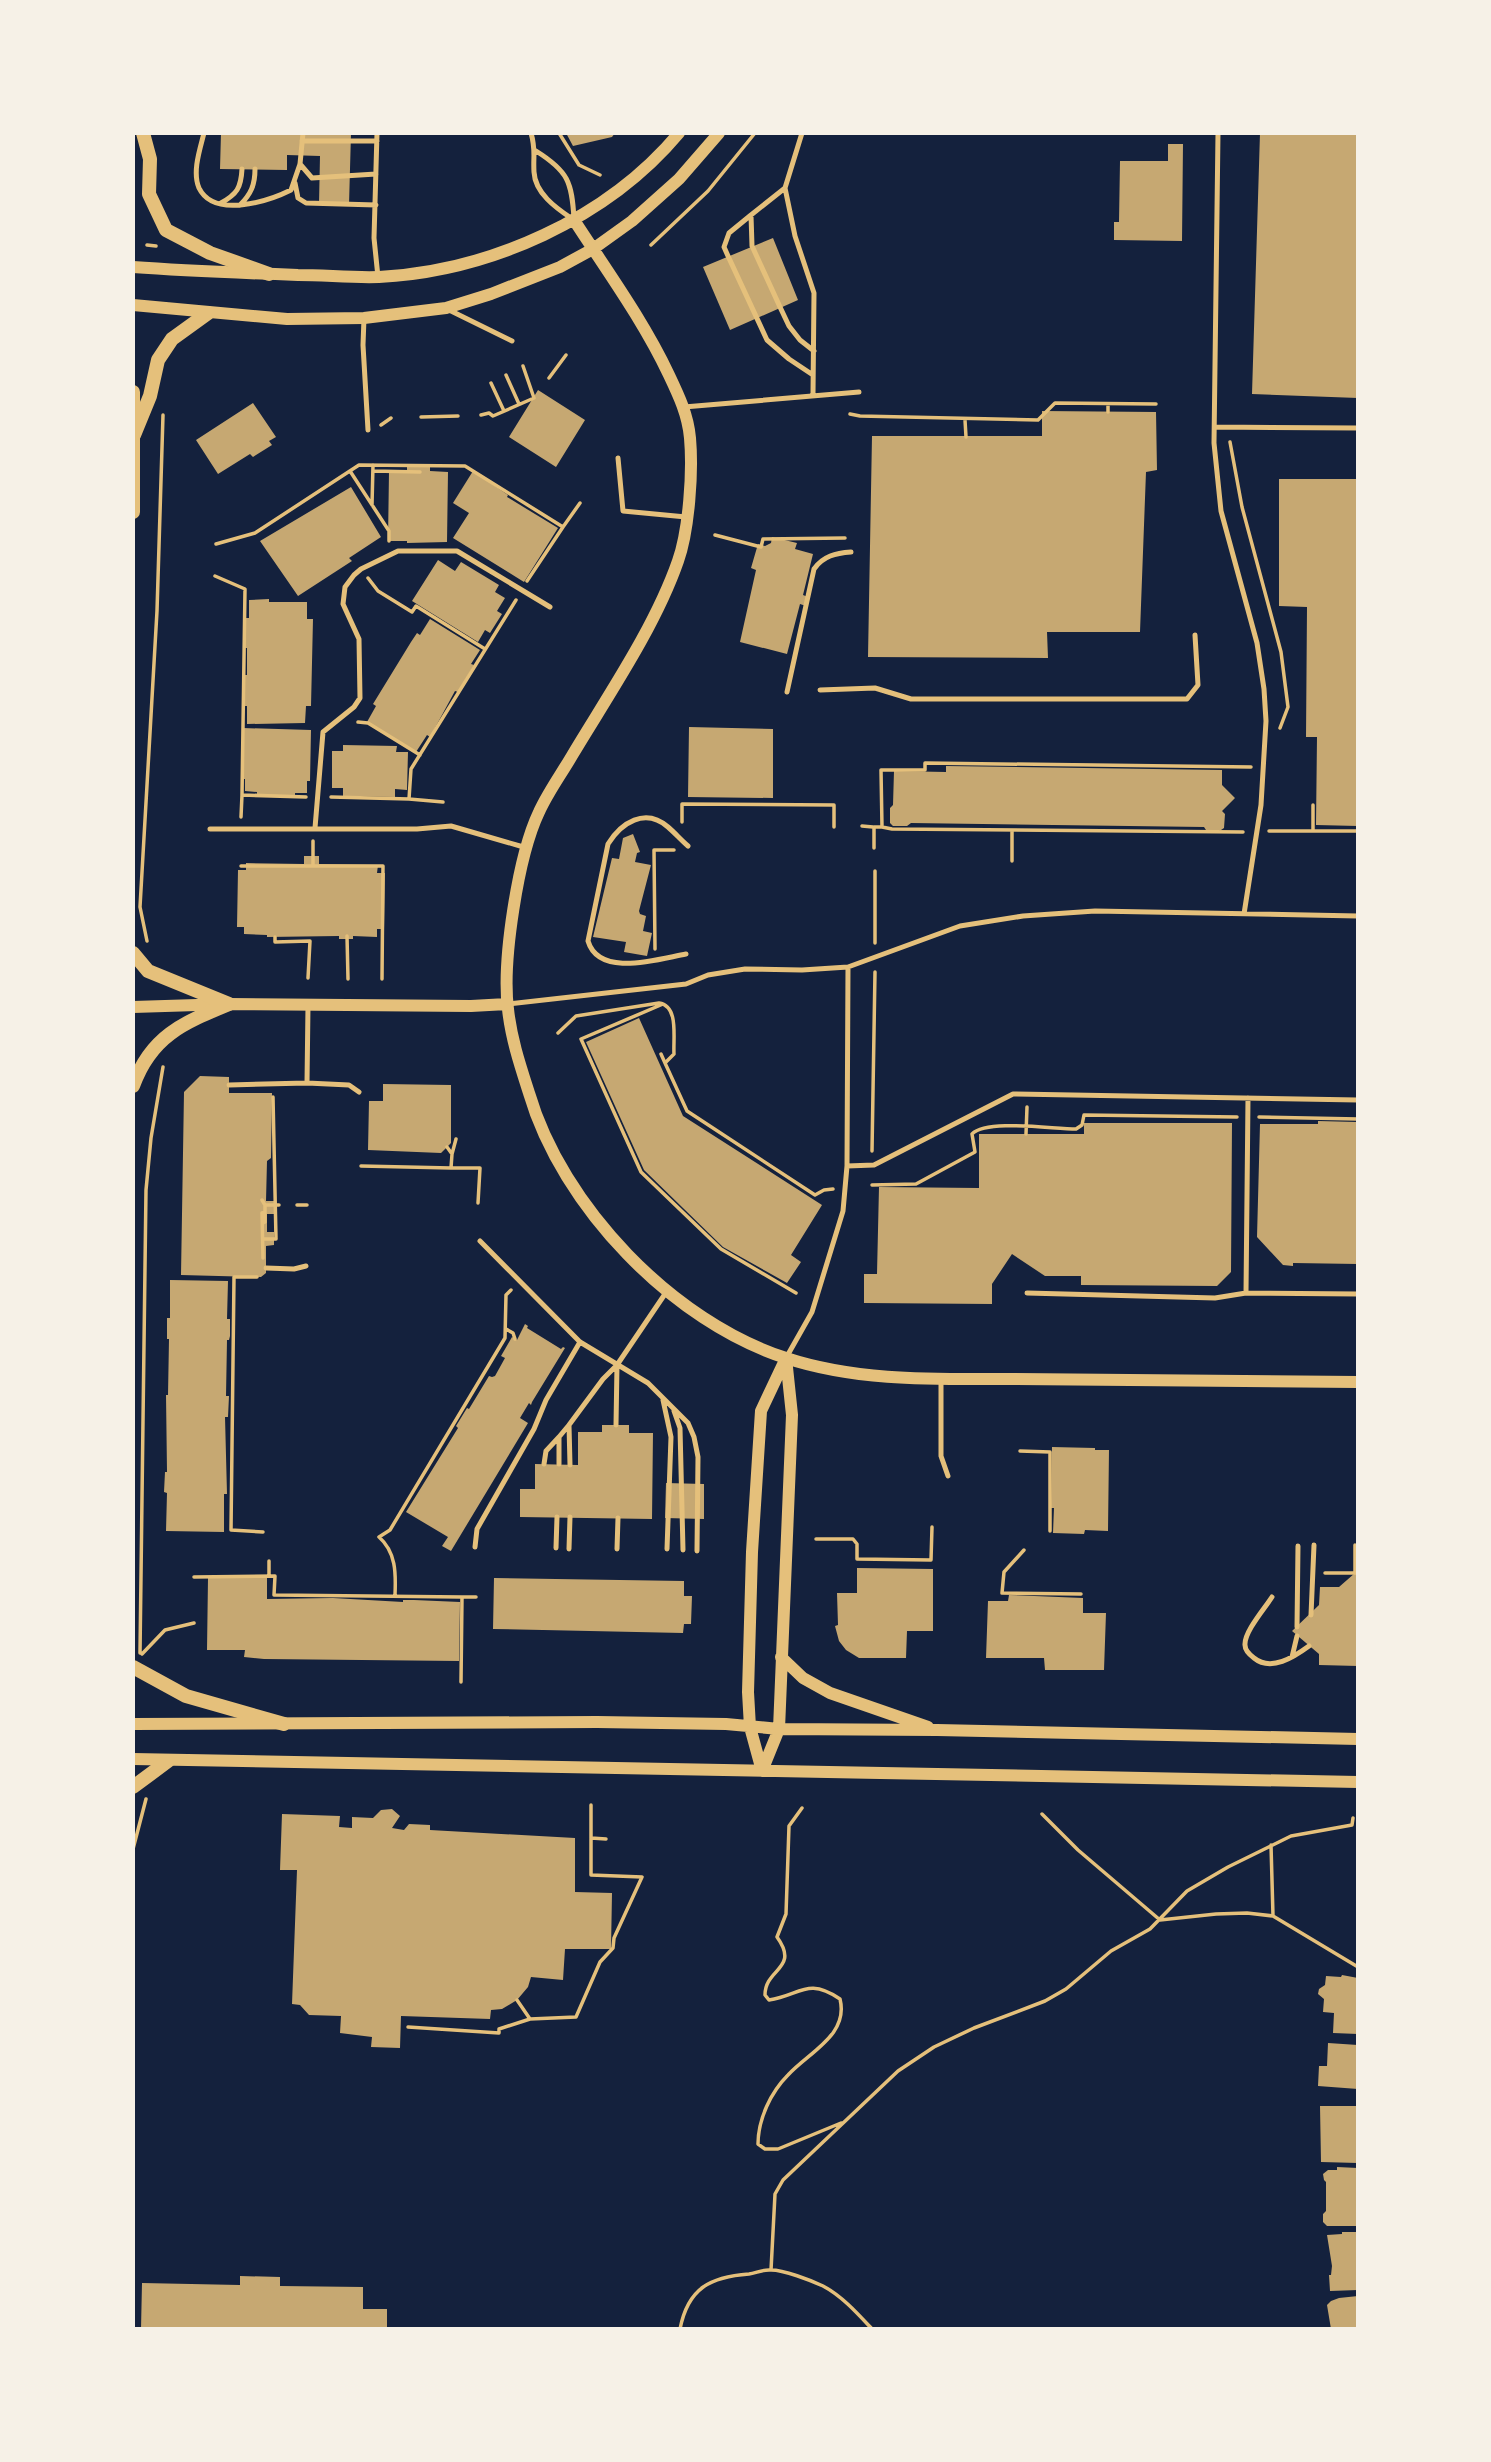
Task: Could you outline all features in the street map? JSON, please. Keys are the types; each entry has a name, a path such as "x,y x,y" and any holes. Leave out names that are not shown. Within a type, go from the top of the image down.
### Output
{"main road":[{"path":"143,133 150,159 149,194 166,230 210,253 269,274"},
{"path":"134,435 149,396 158,360 172,339 208,313"},
{"path":"133,392 133,512"},
{"path":"133,953 148,971 229,1004"},
{"path":"133,1086 150,1052 163,1037 190,1020 229,1004"},
{"path":"137,1661 186,1696 284,1724"},
{"path":"133,1787 169,1761"}],"street":[{"path":"133,267 378,277 422,272 476,260 545,235 574,220 613,195 659,156 679,133"},
{"path":"133,305 287,319 364,318 446,308 560,267 593,249 632,221 679,179 719,133"},
{"path":"574,220 653,341 684,407 690,436 691,479 679,558 654,616 538,813 517,889 509,948 507,1004 513,1041 537,1121 589,1209 617,1244 667,1291 702,1315 746,1341 786,1358 850,1373 940,1379 1358,1382"},
{"path":"133,1007 229,1004 507,1004"},
{"path":"762,1771 779,1729 792,1415 786,1358"},
{"path":"762,1771 750,1727 748,1692 752,1552 761,1411 786,1358"},
{"path":"781,1657 803,1678 830,1693 937,1730"},
{"path":"133,1724 597,1722 726,1724 779,1729 1358,1739"},
{"path":"133,1759 1358,1782"}],"lane":[{"path":"204,133 197,162 199,187 208,198 221,203 240,205 278,197 291,190 300,164 303,133"},
{"path":"377,133 374,238 378,277"},
{"path":"531,133 536,151 534,174 548,202 574,220"},
{"path":"802,133 785,188 795,236 814,293 813,394"},
{"path":"1218,133 1213,443 1221,511 1257,643 1264,689 1265,744 1261,806 1244,914"},
{"path":"303,141 377,141"},
{"path":"536,151 555,163 573,188 574,220"},
{"path":"300,164 312,178 376,174"},
{"path":"221,203 238,191 242,169"},
{"path":"240,205 249,196 255,183 255,169"},
{"path":"295,182 298,198 306,203 376,205"},
{"path":"785,188 729,233 724,247 767,340 813,375"},
{"path":"751,215 752,246 774,295 789,326 800,340 814,351"},
{"path":"446,308 512,341"},
{"path":"364,318 368,430"},
{"path":"684,407 859,392"},
{"path":"1215,427 1358,428"},
{"path":"618,458 623,511 686,517"},
{"path":"315,828 323,732 354,707 360,698 359,639 343,604 345,587 354,575 398,551 457,551 550,607"},
{"path":"787,692 814,569 829,556 851,552"},
{"path":"820,690 875,688 911,699 1187,699 1198,685 1195,635"},
{"path":"686,954 624,964 598,957 591,951 588,941 607,844 615,832 626,823 651,818 666,825 688,846"},
{"path":"210,830 418,829 451,826 527,848"},
{"path":"507,1004 686,984 708,975 745,969 803,970 848,967 960,926 1023,916 1095,911 1358,916"},
{"path":"786,1358 806,1326 833,1250 843,1211 847,1166 848,967"},
{"path":"307,1083 308,1006"},
{"path":"229,1085 349,1085 359,1092"},
{"path":"847,1166 874,1165 1013,1094 1358,1100"},
{"path":"1246,1293 1248,1098"},
{"path":"480,1241 580,1342 648,1383 688,1423 698,1457 697,1550"},
{"path":"265,1266 294,1269 306,1266"},
{"path":"544,1464 547,1451 603,1379 617,1366 667,1291"},
{"path":"1027,1293 1215,1298 1246,1293 1358,1294"},
{"path":"475,1548 477,1529 580,1342"},
{"path":"616,1425 617,1366"},
{"path":"940,1379 941,1456 948,1476"},
{"path":"662,1397 671,1437 667,1549"},
{"path":"673,1408 680,1429 683,1550"},
{"path":"569,1425 570,1465"},
{"path":"559,1437 559,1464"},
{"path":"556,1548 557,1517"},
{"path":"569,1549 570,1517"},
{"path":"617,1549 618,1518"},
{"path":"1311,1615 1314,1545"},
{"path":"1297,1627 1298,1546"},
{"path":"1272,1597 1247,1636 1245,1648 1256,1660 1265,1663 1284,1662 1309,1646"},
{"path":"1292,1657 1297,1636"}],"path":[{"path":"559,133 579,165 600,175"},
{"path":"651,245 708,191 755,133"},
{"path":"158,241 158,257"},
{"path":"147,245 156,246"},
{"path":"549,378 566,355"},
{"path":"523,366 534,398"},
{"path":"506,375 519,405 526,411"},
{"path":"491,383 504,411"},
{"path":"481,415 489,413 493,416 534,398 537,393"},
{"path":"849,414 965,420 1038,420 1055,402 1156,404"},
{"path":"1108,404 1108,412"},
{"path":"150,951 140,907 156,611 163,410"},
{"path":"421,417 458,415"},
{"path":"965,420 966,437"},
{"path":"1230,442 1242,506 1281,652 1288,707 1280,729"},
{"path":"216,544 255,533 359,465 464,466 563,527"},
{"path":"372,506 373,465"},
{"path":"373,471 420,474 420,466"},
{"path":"350,471 389,531 389,554"},
{"path":"409,799 411,769 522,590 580,503"},
{"path":"715,535 761,547 763,539 851,537"},
{"path":"361,569 378,591 412,612 416,606 485,649"},
{"path":"215,576 245,589 240,829"},
{"path":"339,718 368,723 420,755"},
{"path":"882,827 881,770 925,770 925,763 1251,767"},
{"path":"242,794 443,802"},
{"path":"732,798 732,804"},
{"path":"682,828 682,804 834,805 834,827"},
{"path":"1313,805 1313,831"},
{"path":"862,826 892,829 1240,833"},
{"path":"874,827 874,848"},
{"path":"1012,831 1012,862"},
{"path":"1269,831 1358,831"},
{"path":"313,841 313,866"},
{"path":"665,949 655,950 654,850 674,850"},
{"path":"241,866 383,866 382,979"},
{"path":"872,1151 875,872"},
{"path":"347,936 348,979"},
{"path":"275,937 275,942 310,942 308,978"},
{"path":"663,1004 581,1039 641,1172 721,1249 796,1293"},
{"path":"558,1033 576,1016 663,1004 671,1008 673,1019 674,1054 665,1065"},
{"path":"661,1054 671,1081 687,1111 815,1195 824,1190 835,1189"},
{"path":"137,1661 146,1190 151,1138 164,1060"},
{"path":"1026,1134 1027,1094"},
{"path":"263,1239 276,1239 273,1096"},
{"path":"1149,1123 1150,1114"},
{"path":"872,1185 916,1184 975,1152 972,1135 978,1128 997,1126 1076,1129 1082,1125 1084,1115 1358,1119"},
{"path":"1288,1117 1289,1125"},
{"path":"451,1168 456,1139"},
{"path":"447,1147 452,1154"},
{"path":"361,1166 480,1168 478,1203"},
{"path":"923,1180 928,1188"},
{"path":"262,1200 265,1205 265,1212 262,1213 265,1266"},
{"path":"265,1205 277,1205"},
{"path":"297,1205 307,1205"},
{"path":"263,1277 234,1277 231,1530 264,1532"},
{"path":"396,1595 396,1565 379,1537 390,1531 498,1356 505,1338 506,1295 520,1281"},
{"path":"506,1329 513,1333 515,1339"},
{"path":"1020,1451 1050,1451 1049,1531"},
{"path":"816,1539 853,1539 857,1544 857,1559 931,1560 932,1527"},
{"path":"1321,1573 1356,1573 1355,1545"},
{"path":"1024,1550 1003,1572 1003,1593 1081,1594"},
{"path":"269,1561 269,1576"},
{"path":"194,1577 275,1576 274,1595 476,1597"},
{"path":"461,1682 462,1597"},
{"path":"137,1661 165,1630 194,1623"},
{"path":"133,1849 148,1793"},
{"path":"408,2027 499,2034 499,2029 530,2019 576,2017 600,1962 613,1948 614,1938 642,1877 591,1875 591,1805"},
{"path":"802,1808 789,1826 786,1913 777,1937 785,1953 785,1962 765,1987 765,1994 769,2000 807,1987 827,1991 840,1999 843,2012 840,2024 778,2087 762,2119 758,2144 765,2150 778,2149 843,2123"},
{"path":"1042,1814 1108,1877 1160,1920 1216,1914 1273,1916 1358,1967"},
{"path":"771,2270 775,2194 783,2180 898,2071 934,2046 1045,2001 1066,1989 1111,1951 1143,1934 1187,1891 1271,1845 1292,1836 1352,1825 1353,1818"},
{"path":"591,1838 606,1839"},
{"path":"1271,1845 1273,1916"},
{"path":"517,2000 530,2019"},
{"path":"680,2329 684,2311 695,2293 709,2283 732,2274 771,2270 825,2287 850,2306 872,2329"}],"building":[{"path":"221,133 351,133 349,205 319,204 320,156 287,155 287,170 220,169"},
{"path":"566,133 615,133 612,137 573,146"},
{"path":"1260,133 1358,133 1358,398 1252,394"},
{"path":"1168,144 1183,144 1182,241 1114,240 1114,222 1119,222 1120,161 1168,161"},
{"path":"773,238 798,300 730,330 703,267"},
{"path":"538,390 585,420 556,467 509,437"},
{"path":"253,403 276,437 269,441 272,445 253,457 250,454 218,474 196,440"},
{"path":"1042,411 1156,412 1157,470 1146,472 1140,632 1047,632 1048,658 868,657 872,436 1042,436"},
{"path":"407,464 430,465 430,471 448,472 447,542 388,541 389,471 407,471"},
{"path":"473,471 508,495 507,497 558,528 524,582 453,538 469,513 453,503"},
{"path":"1279,479 1358,479 1358,826 1316,825 1317,737 1306,737 1307,607 1279,606"},
{"path":"351,487 381,537 349,558 352,561 298,596 260,541"},
{"path":"772,537 797,543 795,549 813,554 803,595 808,597 806,606 800,604 787,654 740,642 756,570 751,568 758,544 765,546 771,543"},
{"path":"438,560 455,571 461,562 499,585 495,592 505,598 497,611 502,614 490,633 485,630 478,642 412,601"},
{"path":"269,599 269,602 307,602 307,619 313,619 311,706 306,706 305,723 247,724 247,706 242,706 243,675 247,675 247,648 243,648 244,618 249,618 249,600"},
{"path":"430,619 480,650 471,664 474,665 458,692 455,691 430,737 427,735 416,752 367,722 376,706 373,704 417,633 420,635"},
{"path":"689,727 773,729 773,798 688,797"},
{"path":"243,728 311,730 310,781 307,781 307,793 257,795 257,792 245,791 245,779 242,779"},
{"path":"343,745 397,746 396,752 408,752 407,790 395,789 395,797 343,796 343,788 332,788 332,751 343,751"},
{"path":"946,766 1222,770 1222,785 1235,798 1222,811 1225,814 1224,828 1221,830 1206,830 1204,827 911,823 907,826 893,826 890,823 890,808 893,805 894,771 946,772"},
{"path":"633,834 640,852 637,853 635,862 651,865 639,911 646,916 643,931 652,933 647,956 624,952 626,942 593,937 612,858 619,859 623,838"},
{"path":"304,856 319,856 319,864 378,865 377,873 385,873 384,929 377,929 377,937 267,937 244,934 244,927 237,927 238,870 246,870 246,863 304,864"},
{"path":"639,1018 683,1116 822,1205 791,1255 801,1262 787,1283 723,1247 644,1170 586,1042"},
{"path":"200,1076 229,1077 229,1093 272,1093 271,1158 267,1161 266,1201 274,1201 274,1214 267,1214 267,1232 274,1232 274,1245 266,1246 266,1273 261,1277 181,1275 184,1092"},
{"path":"383,1084 451,1085 451,1143 441,1153 368,1150 369,1101 383,1101"},
{"path":"1318,1121 1358,1124 1358,1264 1283,1265 1257,1237 1260,1124 1318,1124"},
{"path":"1084,1123 1232,1123 1231,1272 1217,1286 1081,1285 1081,1276 1045,1276 1012,1254 992,1284 992,1304 864,1303 864,1274 877,1274 879,1187 979,1188 979,1134 1084,1134"},
{"path":"170,1280 228,1281 227,1319 230,1319 230,1336 227,1340 226,1396 229,1396 228,1417 225,1417 227,1494 224,1494 224,1532 166,1531 167,1493 164,1492 167,1472 167,1318 170,1318"},
{"path":"525,1324 527,1328 561,1349 565,1348 531,1405 529,1403 520,1418 528,1423 451,1551 442,1546 448,1537 406,1512 458,1428 456,1426 467,1408 469,1409 489,1376 495,1376 505,1358 501,1356 512,1337 517,1340"},
{"path":"602,1425 629,1425 629,1433 653,1433 652,1519 520,1517 520,1489 535,1489 535,1464 578,1465 578,1432 602,1432"},
{"path":"1052,1447 1109,1450 1108,1531 1085,1530 1084,1534 1053,1533"},
{"path":"666,1483 704,1484 704,1519 665,1518"},
{"path":"857,1568 933,1569 933,1631 907,1631 906,1658 859,1658 846,1650 839,1641 835,1626 838,1625 837,1593 857,1593"},
{"path":"1355,1573 1358,1576 1358,1666 1319,1665 1319,1654 1292,1631 1319,1605 1320,1587 1339,1587"},
{"path":"267,1577 267,1599 460,1602 459,1661 264,1659 244,1657 245,1650 207,1650 208,1578"},
{"path":"494,1578 684,1581 684,1596 692,1596 691,1624 684,1624 683,1633 493,1629"},
{"path":"1009,1595 1083,1598 1083,1613 1106,1613 1104,1670 1045,1670 1044,1658 986,1658 988,1601 1008,1601"},
{"path":"392,1809 400,1816 392,1828 404,1830 409,1824 430,1825 430,1830 575,1838 575,1892 612,1893 611,1949 565,1949 563,1980 531,1977 528,1987 517,2000 502,2009 491,2010 490,2019 401,2016 400,2048 371,2047 372,2037 340,2033 341,2016 309,2015 300,2005 292,2004 297,1870 280,1870 282,1814 340,1816 339,1827 352,1828 352,1817 373,1818 381,1810"},
{"path":"1326,1976 1358,1978 1358,2034 1333,2033 1334,2013 1323,2012 1324,1999 1318,1994 1319,1989 1325,1985"},
{"path":"1328,2043 1358,2045 1358,2089 1318,2086 1319,2066 1327,2066"},
{"path":"1320,2106 1358,2106 1358,2163 1321,2162"},
{"path":"1337,2167 1358,2168 1358,2226 1327,2226 1323,2222 1323,2214 1326,2211 1326,2182 1323,2174 1328,2170 1337,2170"},
{"path":"1358,2232 1358,2290 1330,2291 1329,2275 1332,2266 1327,2235"},
{"path":"240,2276 280,2277 280,2286 363,2287 363,2309 387,2309 387,2329 141,2329 142,2283 240,2285"},
{"path":"1358,2296 1358,2329 1331,2329 1327,2305 1339,2298"}]}
